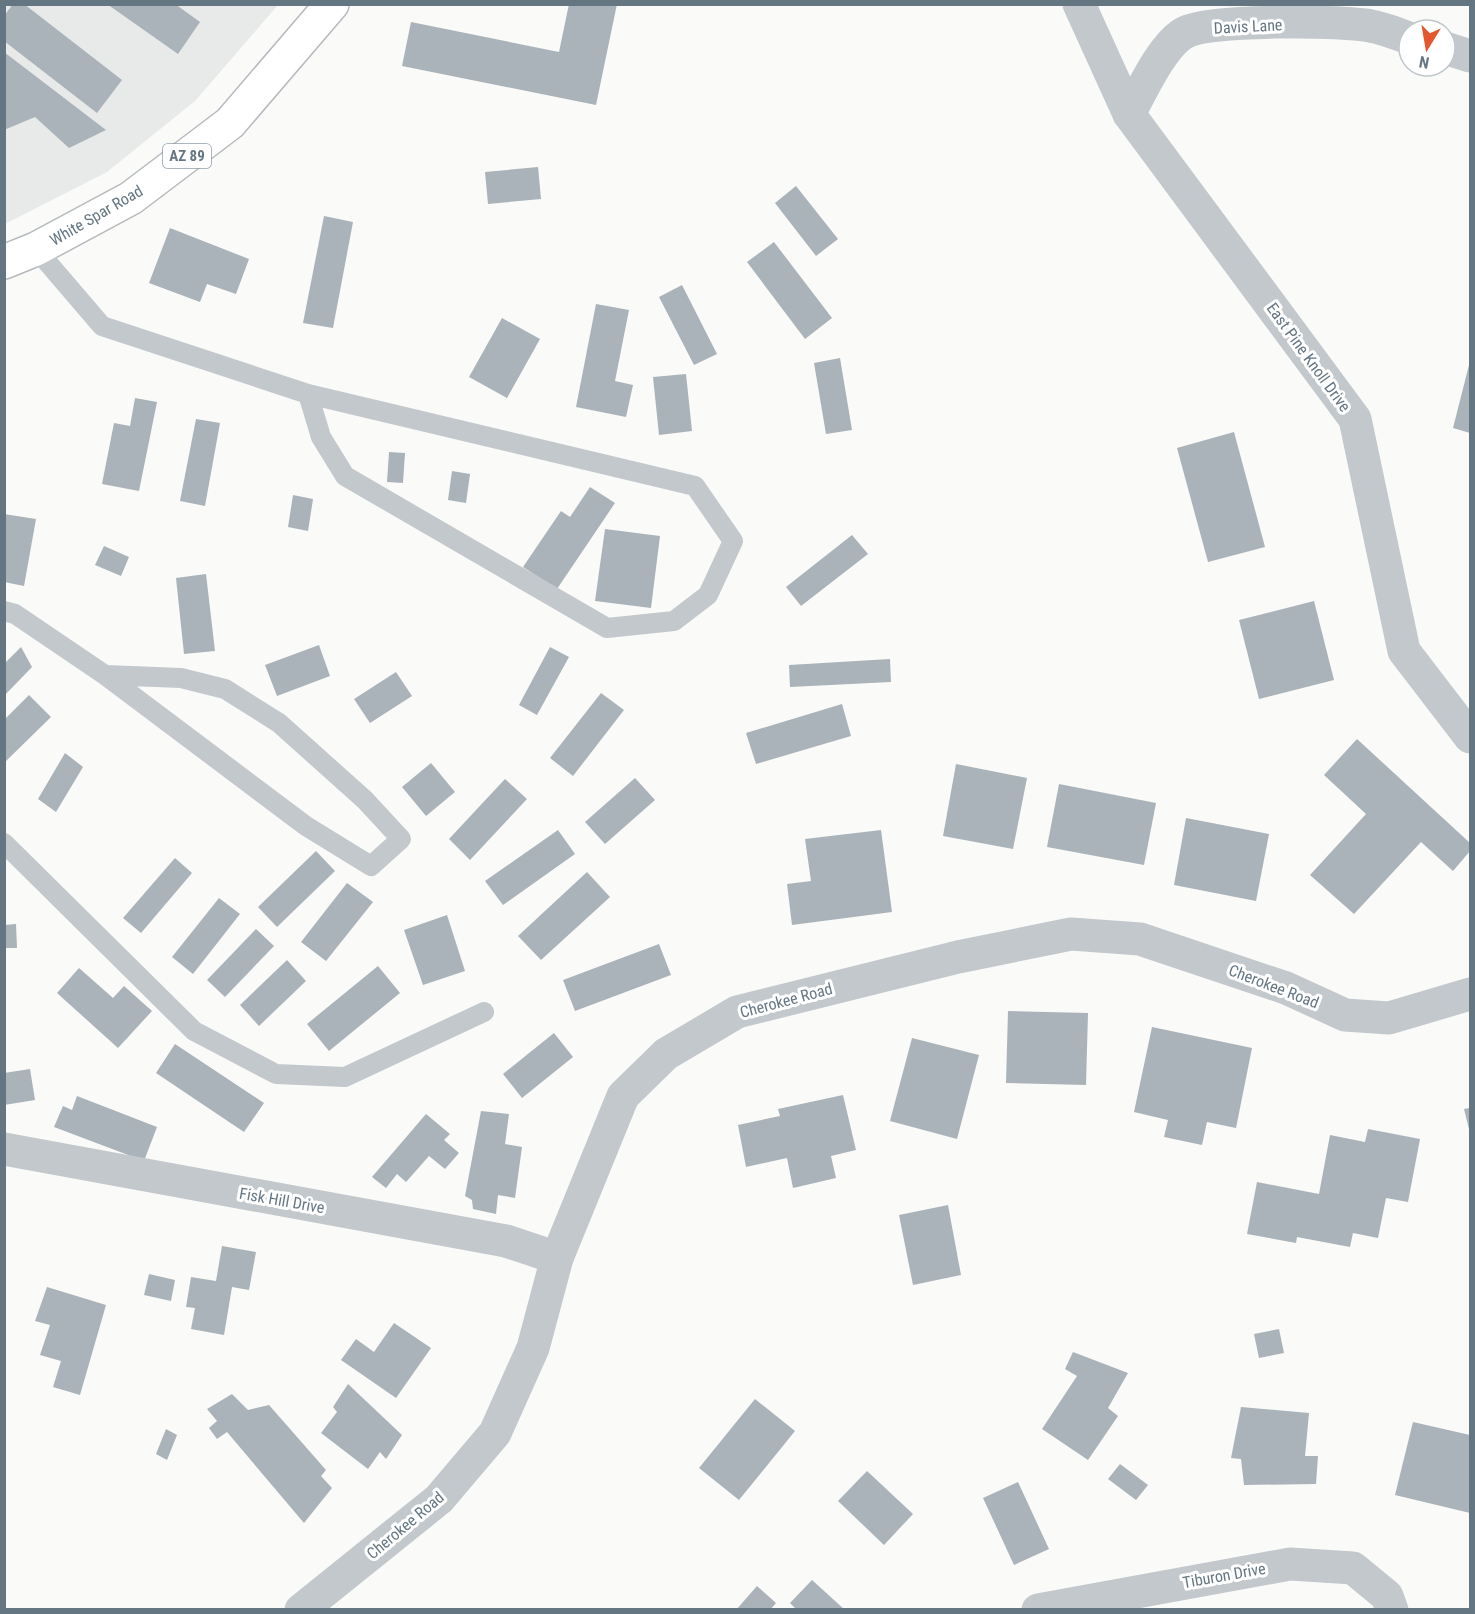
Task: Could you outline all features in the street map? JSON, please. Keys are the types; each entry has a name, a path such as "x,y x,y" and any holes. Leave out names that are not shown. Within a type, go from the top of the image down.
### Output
{"main road":[{"name":"White Spar Road","path":"4,262 36,249 131,198 230,123 332,4"}],"street":[{"name":"East Pine Knoll Drive","path":"1079,4 1129,114 1355,419 1404,651 1470,737"},
{"name":"Davis Lane","path":"1129,114 1158,60 1185,32 1221,24 1337,23 1366,25 1397,34"},
{"name":"Cherokee Road","path":"301,1610 439,1499 495,1433 533,1348 557,1258 623,1096 666,1054 737,1012 958,957 1071,934 1140,939 1286,988 1345,1015 1389,1018 1470,994"},
{"name":"Fisk Hill Drive","path":"4,1149 506,1241 557,1258"},
{"name":"Tiburon Drive","path":"1038,1610 1290,1564 1353,1568 1387,1596 1392,1610"}],"lane":[{"path":"36,249 102,326 308,394 695,486 733,541 708,595 674,621 607,628 345,476 321,437 308,394"},
{"path":"4,611 15,614 105,675 306,826 371,866 401,839 365,800 279,723 225,689 181,678 105,675"},
{"path":"4,843 194,1030 276,1074 345,1077 483,1012"}],"shaded area":[{"path":"5,5 278,5 195,101 107,172 5,224"}],"building":[{"path":"13,4 24,4 122,80 97,113 4,41 4,16"},
{"path":"107,4 175,4 200,22 178,54"},
{"path":"569,4 617,4 596,105 402,66 411,22 559,52"},
{"path":"4,52 106,130 69,148 35,117 4,130"},
{"path":"538,167 541,199 488,204 485,172"},
{"path":"796,186 838,239 816,256 775,203"},
{"path":"324,216 353,222 333,328 303,323"},
{"path":"170,228 249,259 236,294 207,284 200,302 149,283"},
{"path":"774,242 832,318 805,339 747,262"},
{"path":"682,285 717,354 694,365 659,297"},
{"path":"596,304 629,310 615,381 633,385 626,417 576,407"},
{"path":"502,318 540,339 507,398 469,377"},
{"path":"840,358 852,430 826,434 814,363"},
{"path":"1470,361 1470,433 1453,428"},
{"path":"686,374 692,431 659,435 653,377"},
{"path":"135,398 157,402 139,491 102,484 114,423 130,426"},
{"path":"196,419 220,423 205,506 180,501"},
{"path":"1234,432 1265,547 1208,562 1177,448"},
{"path":"389,452 405,453 403,483 387,482"},
{"path":"452,471 470,474 466,503 448,500"},
{"path":"590,487 615,503 557,589 523,567 561,511 570,517"},
{"path":"293,495 313,499 308,531 288,527"},
{"path":"4,514 36,519 24,586 4,582"},
{"path":"605,529 660,536 651,608 595,601"},
{"path":"852,535 868,554 801,606 786,587"},
{"path":"104,546 129,557 121,576 95,565"},
{"path":"206,574 215,651 184,654 176,578"},
{"path":"1314,601 1334,680 1259,699 1239,620"},
{"path":"319,645 330,676 277,696 265,665"},
{"path":"21,647 32,667 4,696 4,664"},
{"path":"550,647 569,657 537,715 519,705"},
{"path":"890,659 891,682 790,687 789,665"},
{"path":"396,672 412,696 370,723 354,699"},
{"path":"601,693 624,710 573,776 550,758"},
{"path":"29,695 51,717 4,763 4,720"},
{"path":"842,704 851,736 756,764 746,733"},
{"path":"1357,739 1470,843 1470,851 1453,871 1421,842 1354,914 1310,875 1366,814 1324,775"},
{"path":"65,753 83,767 56,812 38,799"},
{"path":"431,763 455,792 426,816 402,787"},
{"path":"956,764 1027,778 1013,849 943,836"},
{"path":"635,778 655,800 605,844 585,822"},
{"path":"505,779 527,799 470,860 449,839"},
{"path":"1059,784 1156,803 1144,865 1047,847"},
{"path":"1186,818 1269,834 1256,901 1174,885"},
{"path":"558,830 575,854 503,905 485,881"},
{"path":"881,830 892,912 792,925 787,884 811,881 805,839"},
{"path":"316,851 335,871 277,927 258,907"},
{"path":"175,858 192,873 141,933 123,918"},
{"path":"587,872 610,897 541,960 518,936"},
{"path":"347,883 373,902 326,961 301,942"},
{"path":"219,898 240,914 193,974 172,957"},
{"path":"447,915 465,971 423,985 404,930"},
{"path":"16,924 17,948 4,948 4,925"},
{"path":"256,929 274,946 225,997 207,980"},
{"path":"659,944 671,975 575,1011 563,980"},
{"path":"287,960 306,981 259,1026 240,1005"},
{"path":"378,966 400,993 329,1051 307,1024"},
{"path":"79,968 113,998 124,986 152,1011 118,1048 57,993"},
{"path":"1008,1011 1088,1013 1086,1085 1006,1083"},
{"path":"1152,1027 1252,1048 1236,1128 1207,1122 1202,1145 1164,1137 1168,1120 1134,1112"},
{"path":"554,1033 573,1057 522,1098 503,1074"},
{"path":"912,1038 979,1055 957,1139 890,1121"},
{"path":"175,1044 264,1103 244,1132 156,1073"},
{"path":"30,1069 35,1100 4,1105 4,1073"},
{"path":"843,1095 856,1150 831,1156 836,1178 793,1188 787,1158 746,1167 738,1125 780,1116 778,1109"},
{"path":"77,1096 157,1127 144,1161 54,1127 63,1106 72,1110"},
{"path":"1470,1108 1470,1133 1464,1109"},
{"path":"481,1111 509,1114 505,1144 522,1147 515,1198 498,1195 496,1214 473,1209 472,1200 465,1196"},
{"path":"426,1114 450,1134 444,1140 459,1153 445,1169 429,1156 406,1182 397,1174 386,1188 372,1177"},
{"path":"1368,1129 1420,1139 1408,1202 1386,1198 1378,1238 1353,1233 1350,1247 1297,1237 1296,1243 1247,1234 1257,1182 1319,1194 1330,1135 1365,1142"},
{"path":"948,1205 961,1275 913,1285 899,1215"},
{"path":"222,1246 256,1252 249,1290 232,1287 224,1335 191,1329 195,1308 186,1307 191,1277 216,1281"},
{"path":"149,1274 175,1280 171,1301 144,1295"},
{"path":"47,1287 106,1305 80,1395 53,1387 61,1361 40,1355 50,1325 35,1321"},
{"path":"394,1323 431,1348 396,1398 341,1360 356,1339 374,1352"},
{"path":"1279,1329 1284,1353 1259,1358 1254,1334"},
{"path":"1073,1352 1128,1373 1108,1408 1118,1416 1088,1460 1042,1429 1077,1376 1065,1369"},
{"path":"348,1384 402,1435 386,1459 380,1452 368,1469 321,1433 337,1412 333,1407"},
{"path":"232,1394 248,1410 269,1405 326,1470 321,1476 332,1488 304,1523 227,1432 217,1439 209,1428 217,1421 207,1409"},
{"path":"755,1399 795,1431 739,1500 699,1468"},
{"path":"1241,1407 1309,1413 1305,1456 1318,1456 1316,1484 1244,1485 1241,1459 1231,1458"},
{"path":"1413,1422 1470,1435 1470,1513 1395,1495"},
{"path":"166,1429 177,1435 167,1460 156,1454"},
{"path":"1120,1464 1148,1485 1136,1500 1108,1479"},
{"path":"867,1471 913,1514 884,1545 838,1501"},
{"path":"1018,1482 1049,1549 1014,1565 983,1498"},
{"path":"812,1580 845,1610 797,1610 790,1603"},
{"path":"757,1586 776,1603 770,1610 736,1610"}]}
